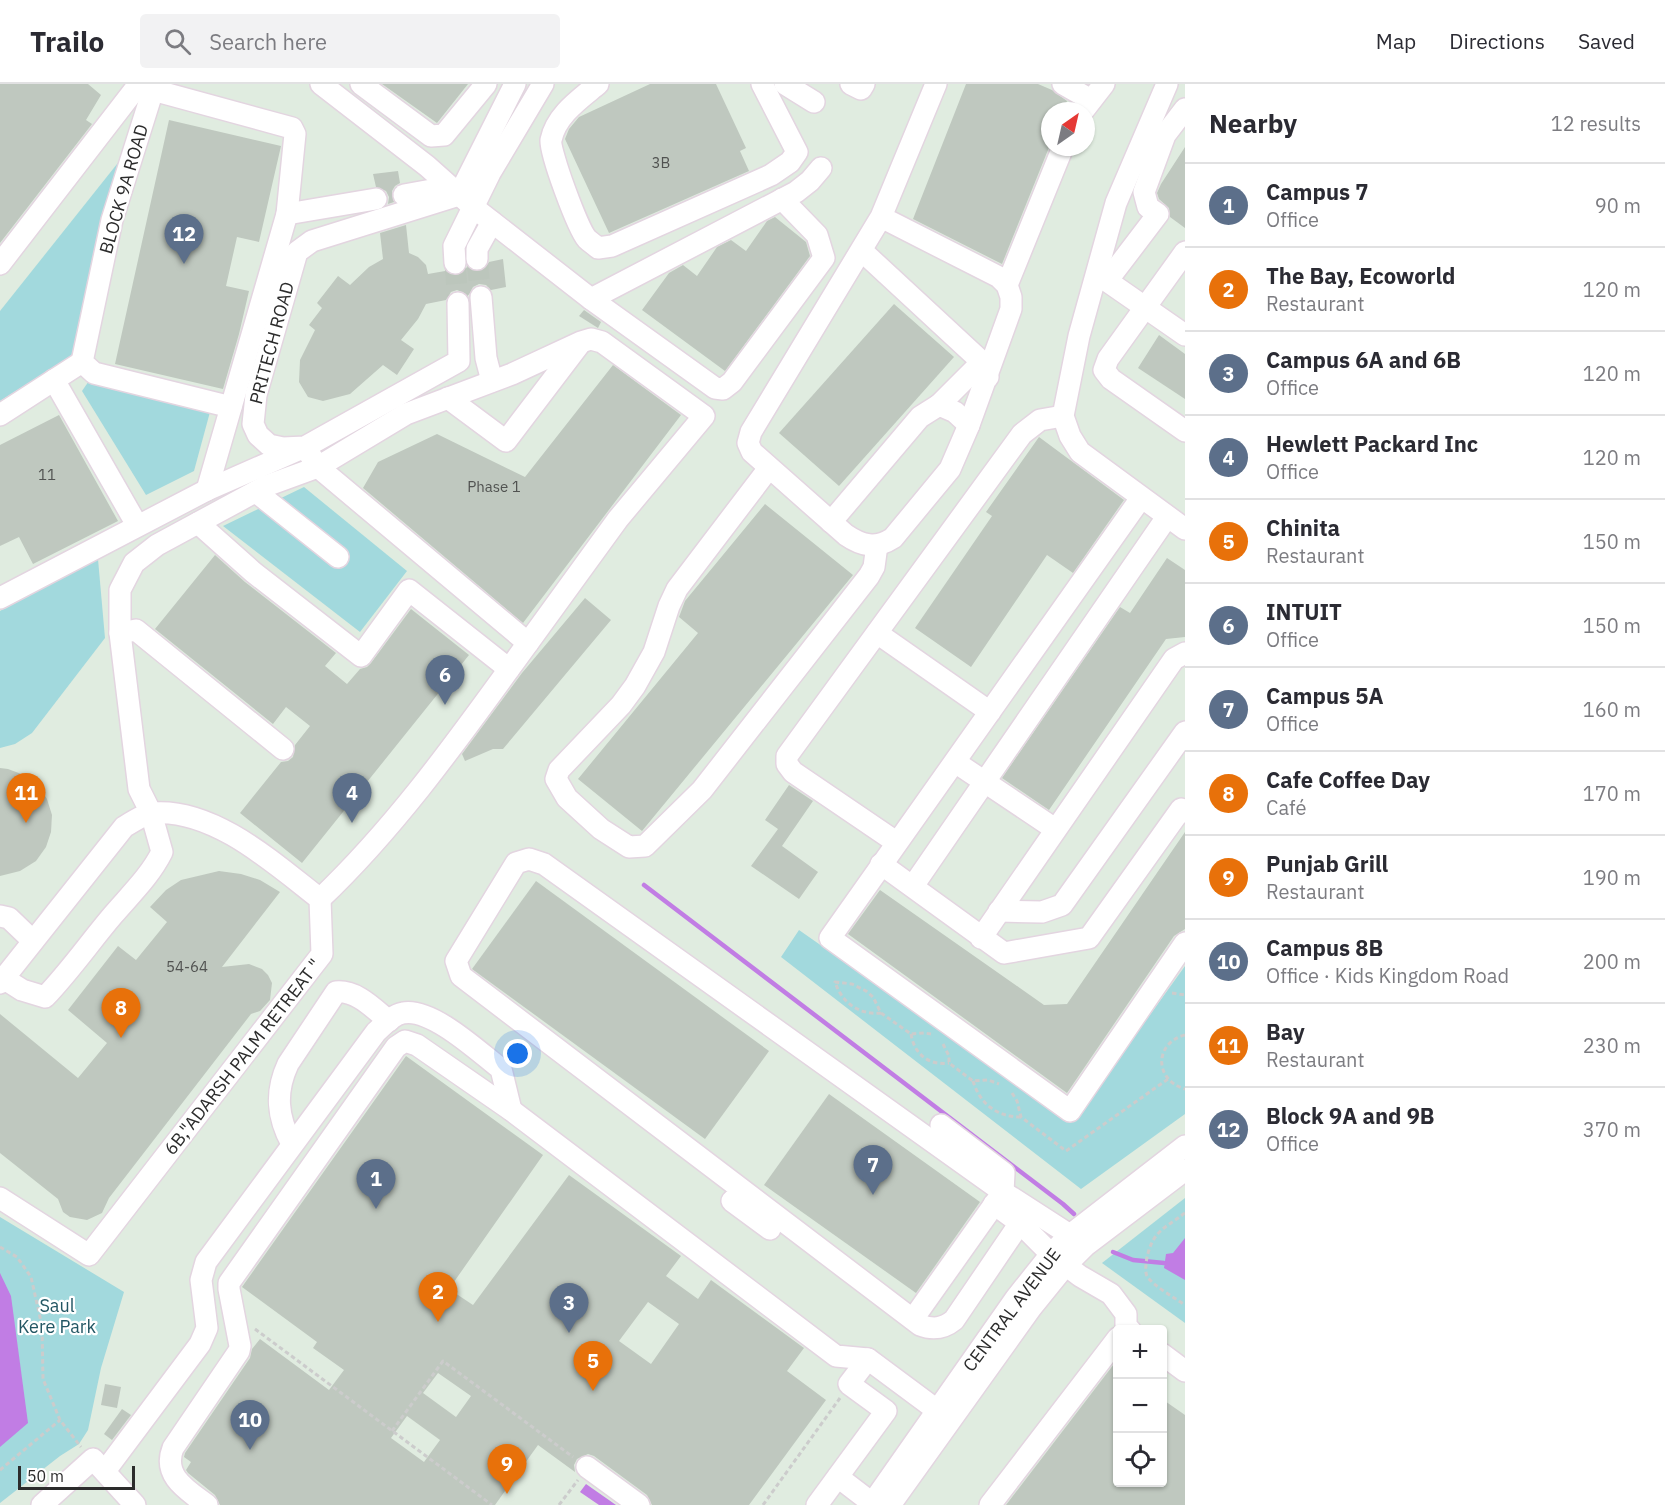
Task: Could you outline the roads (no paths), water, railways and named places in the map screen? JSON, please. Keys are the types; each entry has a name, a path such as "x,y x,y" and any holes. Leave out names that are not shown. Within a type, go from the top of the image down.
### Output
{"street":[{"path":"321,84 427,166 492,222 591,299 715,388 723,389 732,382 824,258 817,235 782,199"},
{"path":"361,84 431,136 444,135 486,84"},
{"path":"482,168 498,115 515,84"},
{"path":"455,263 454,246 460,196 518,127 543,84"},
{"path":"598,84 559,120 550,142 573,213 587,238 598,248 623,242 771,175 790,162 797,152 762,84"},
{"path":"785,84 814,102"},
{"path":"851,84 861,89 864,84"},
{"path":"881,217 992,272 1007,285 1011,297 1011,309 985,370 969,425 950,469 893,538 886,543 867,545 856,542 831,522 752,452 748,443 751,432 881,217 936,84"},
{"path":"1063,84 1093,98"},
{"path":"1167,84 1116,203 1102,277 1078,336 1063,416 1070,436 1080,452 1185,529"},
{"path":"0,264 147,85 292,128 295,134 287,214 207,490"},
{"name":"BLOCK 9A ROAD","path":"82,362 112,220 147,85"},
{"path":"1102,277 1158,214 1148,207 1144,192 1165,135 1185,109"},
{"path":"498,115 518,127"},
{"path":"1007,285 1059,156"},
{"path":"591,299 796,192 821,168"},
{"path":"404,195 460,196"},
{"name":"PRITECH ROAD","path":"305,447 283,448 269,445 258,435 253,424 256,395 297,252 314,240 460,196"},
{"path":"287,214 376,199"},
{"path":"477,259 477,249 492,222"},
{"path":"862,251 985,370"},
{"path":"1104,370 1108,359 1185,252"},
{"path":"1102,277 1185,335"},
{"path":"481,297 486,358 492,381"},
{"path":"0,598 207,490 305,447 459,361 458,303"},
{"path":"581,342 492,381 406,414 318,467 261,489 157,545 134,563 120,590 120,633 140,789 152,813 162,852 154,869 45,997 22,990 2,980 124,827 152,813 188,815 244,841 320,899 347,873 440,764 618,519 704,416 602,342 591,339 581,342"},
{"path":"448,399 506,441 581,342"},
{"path":"0,415 82,362 94,373 231,406"},
{"path":"1073,365 1104,370 1111,379 1182,423"},
{"path":"831,522 920,417 985,370"},
{"path":"54,380 137,525"},
{"path":"939,405 956,412 969,425"},
{"path":"896,842 793,772 787,764 787,756 1022,434 1040,420 1063,416"},
{"path":"305,447 318,467 528,643"},
{"path":"769,468 677,589 654,652 635,686 621,705 559,770 556,779 567,798 601,829 629,848 645,846 702,790 869,576 874,567 877,545"},
{"path":"261,489 340,551"},
{"path":"1141,498 830,938 1070,1111 1185,943"},
{"path":"913,886 1167,517"},
{"path":"198,523 254,572 360,656 410,590 509,669"},
{"path":"120,633 136,630 283,748"},
{"path":"877,633 990,712"},
{"path":"981,938 1174,659 1185,653"},
{"path":"999,911 1042,912 1062,905 1185,732"},
{"path":"955,762 1055,829"},
{"path":"881,864 1004,953 1089,938 1181,809 1185,812"},
{"path":"1020,1223 959,1312 948,1324 935,1328 920,1324 860,1281 461,976 456,961 516,863 529,859 544,864 999,1198 1070,1235"},
{"name":"6B,\"ADARSH PALM RETREAT \"","path":"0,1198 89,1255 322,954 320,899"},
{"path":"0,916 9,918 33,941"},
{"path":"292,1144 279,1112 283,1075 336,992 356,996 389,1021"},
{"path":"42,1505 99,1465 200,1344 207,1328 201,1280 206,1262 376,1032 389,1021 405,1012 435,1020 501,1069 510,1110"},
{"path":"207,1505 178,1483 173,1476 170,1461 173,1448 239,1351 229,1282 396,1047 405,1041 417,1045 510,1110 836,1356 868,1359 938,1411"},
{"path":"537,1119 553,1124 611,1168 619,1176 621,1193"},
{"path":"913,1319 999,1198 1004,1173 941,1125"},
{"name":"CENTRAL AVENUE","path":"878,1504 1031,1308 1070,1235 1185,1146"},
{"name":"CENTRAL AVENUE","path":"878,1504 938,1411 1016,1298 1058,1260 1085,1246 1185,1170"},
{"path":"999,1198 1020,1223 1058,1260 1112,1294 1126,1314 1125,1325"},
{"path":"732,1201 835,1278 860,1281"},
{"path":"932,1293 959,1312"},
{"path":"990,1505 1113,1345"},
{"path":"1167,1358 1185,1371"},
{"path":"817,1505 886,1412 849,1384 868,1359"},
{"path":"99,1465 135,1505"},
{"path":"587,1467 639,1505"},
{"path":"838,1477 878,1504"}],"waterway":[{"path":"644,885 1074,1214"},
{"path":"1113,1252 1133,1260 1164,1263"}],"tunnel":[{"path":"477,259 481,297"},
{"path":"455,263 458,303"}],"place":[{"name":"Block 9A and 9B","path":"184,264"},
{"name":"INTUIT","path":"445,705"},
{"name":"Bay","path":"26,823"},
{"name":"Hewlett Packard Inc","path":"352,823"},
{"name":"Cafe Coffee Day","path":"121,1038"},
{"name":"Campus 5A","path":"873,1195"},
{"name":"Campus 7","path":"376,1209"},
{"name":"The Bay, Ecoworld","path":"438,1322"},
{"name":"Campus 6A and 6B","path":"569,1333"},
{"name":"Chinita","path":"593,1391"},
{"name":"Campus 8B","path":"250,1450"},
{"name":"Punjab Grill","path":"507,1494"}],"park label":[{"name":"Saul Kere Park","path":"57,1316"}]}
